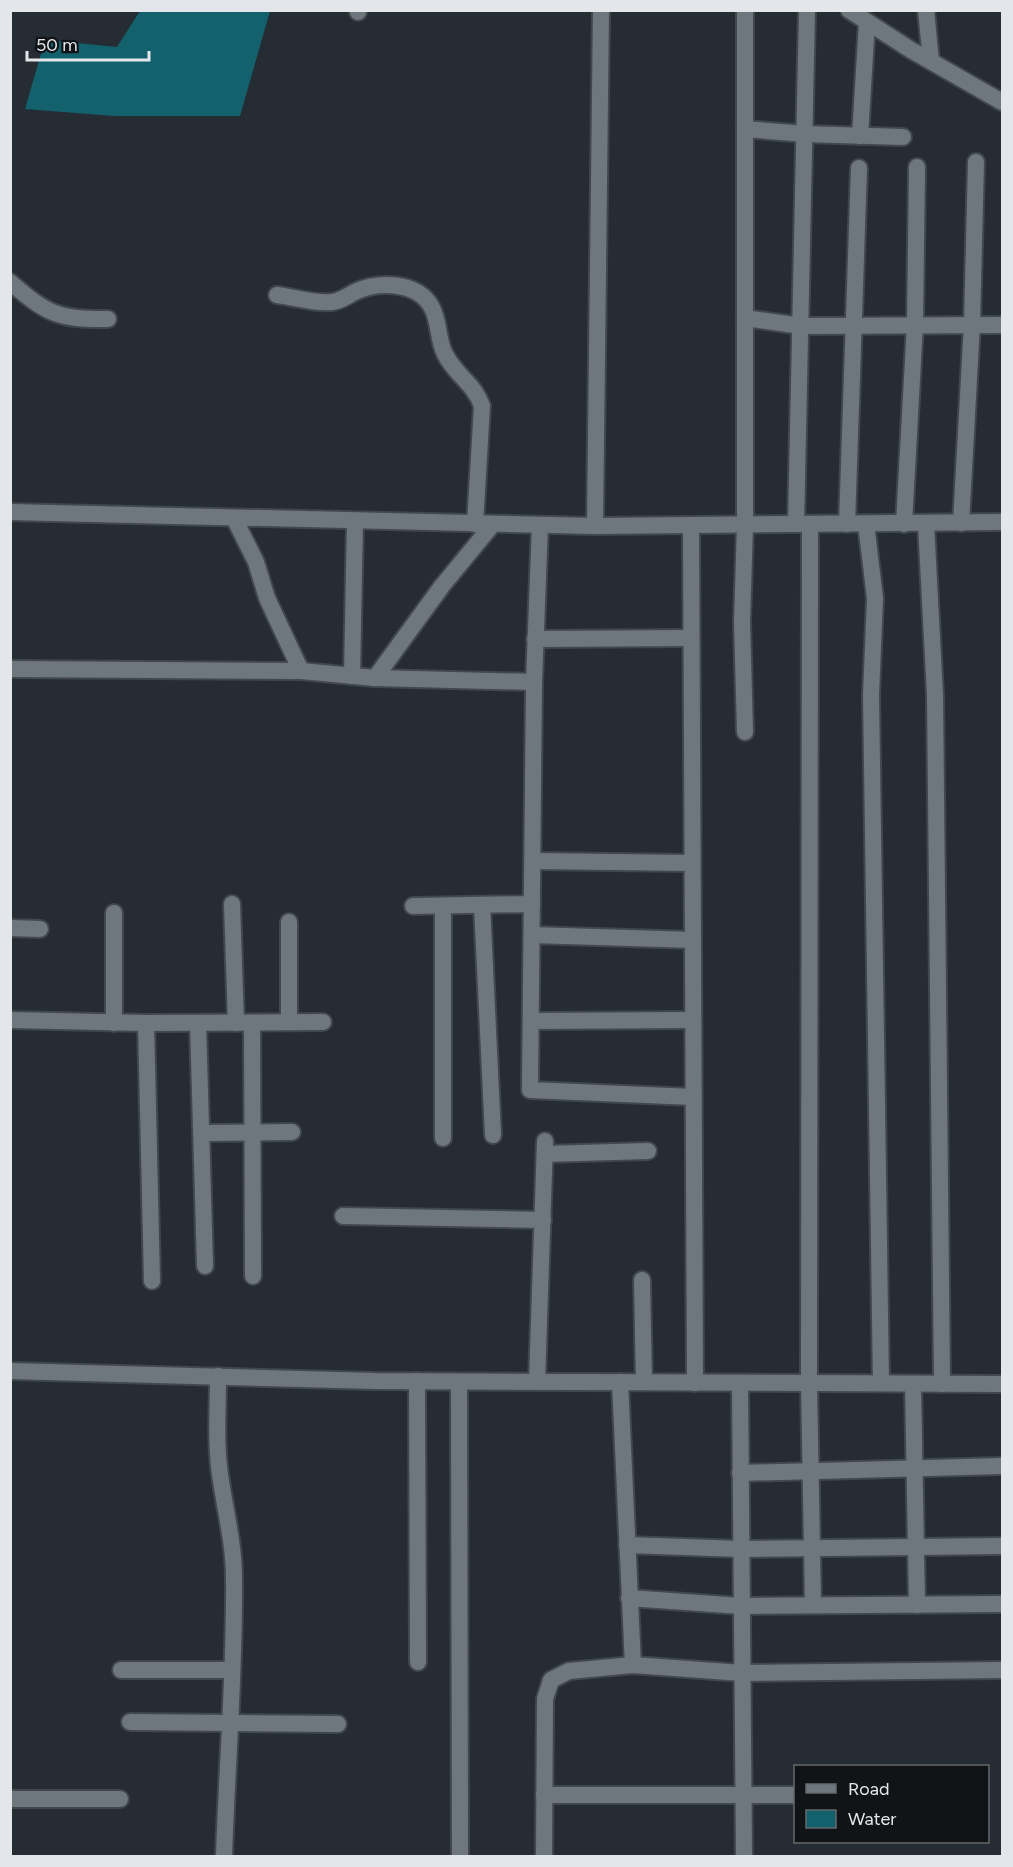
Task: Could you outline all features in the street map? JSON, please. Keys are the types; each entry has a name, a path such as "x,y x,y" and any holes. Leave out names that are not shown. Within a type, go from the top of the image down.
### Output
{"street":[{"path":"595,526 601,10"},
{"path":"745,10 745,525 742,622 745,732"},
{"path":"807,10 801,326 809,1383 813,1605"},
{"path":"926,10 931,61"},
{"path":"850,11 1002,102"},
{"path":"860,136 867,22"},
{"path":"745,129 805,134 903,137"},
{"path":"961,523 972,324 976,162"},
{"path":"904,524 915,324 917,167"},
{"path":"847,524 859,168"},
{"path":"10,282 46,310 61,316 76,320 108,319"},
{"path":"277,294 324,303 335,302 375,285 389,285 405,287 421,294 430,303 436,314 444,353 452,366 472,386 482,406 475,524"},
{"path":"745,318 801,326 1002,325"},
{"path":"10,512 595,526 1002,522"},
{"path":"234,518 256,562 267,598 301,671"},
{"path":"352,676 355,521"},
{"path":"375,678 442,586 493,524"},
{"path":"866,524 875,598 871,695 881,1383"},
{"path":"926,524 935,695 942,1384"},
{"path":"540,525 534,682 530,1090 693,1097"},
{"path":"690,525 695,1383"},
{"path":"536,639 691,638"},
{"path":"10,669 301,671 375,678 534,682"},
{"path":"533,861 692,863"},
{"path":"232,904 252,1133 253,1276"},
{"path":"413,906 532,904"},
{"path":"482,905 493,1135"},
{"path":"443,906 443,1138"},
{"path":"114,913 114,1023"},
{"path":"289,922 289,1022"},
{"path":"10,928 40,929"},
{"path":"532,935 693,940"},
{"path":"10,1020 114,1023 323,1022"},
{"path":"531,1021 693,1020"},
{"path":"146,1023 152,1281"},
{"path":"198,1023 205,1266"},
{"path":"202,1133 292,1132"},
{"path":"537,1382 545,1148 648,1150"},
{"path":"343,1216 543,1220"},
{"path":"642,1280 644,1382"},
{"path":"10,1371 459,1382 1002,1384"},
{"path":"218,1376 220,1479 233,1542 234,1579 224,1857"},
{"path":"417,1381 418,1662"},
{"path":"459,1382 460,1857"},
{"path":"620,1382 633,1665"},
{"path":"740,1383 744,1857"},
{"path":"913,1384 917,1605"},
{"path":"740,1473 1002,1466"},
{"path":"627,1545 741,1549 1002,1546"},
{"path":"630,1598 741,1606 1002,1604"},
{"path":"544,1857 546,1699 551,1680 569,1671 633,1665 742,1673 1002,1670"},
{"path":"121,1670 232,1670"},
{"path":"130,1722 338,1724"},
{"path":"544,1795 794,1795"},
{"path":"10,1799 120,1799"}],"water":[{"path":"140,11 270,11 240,116 114,116 25,109 45,40 117,47"}]}
